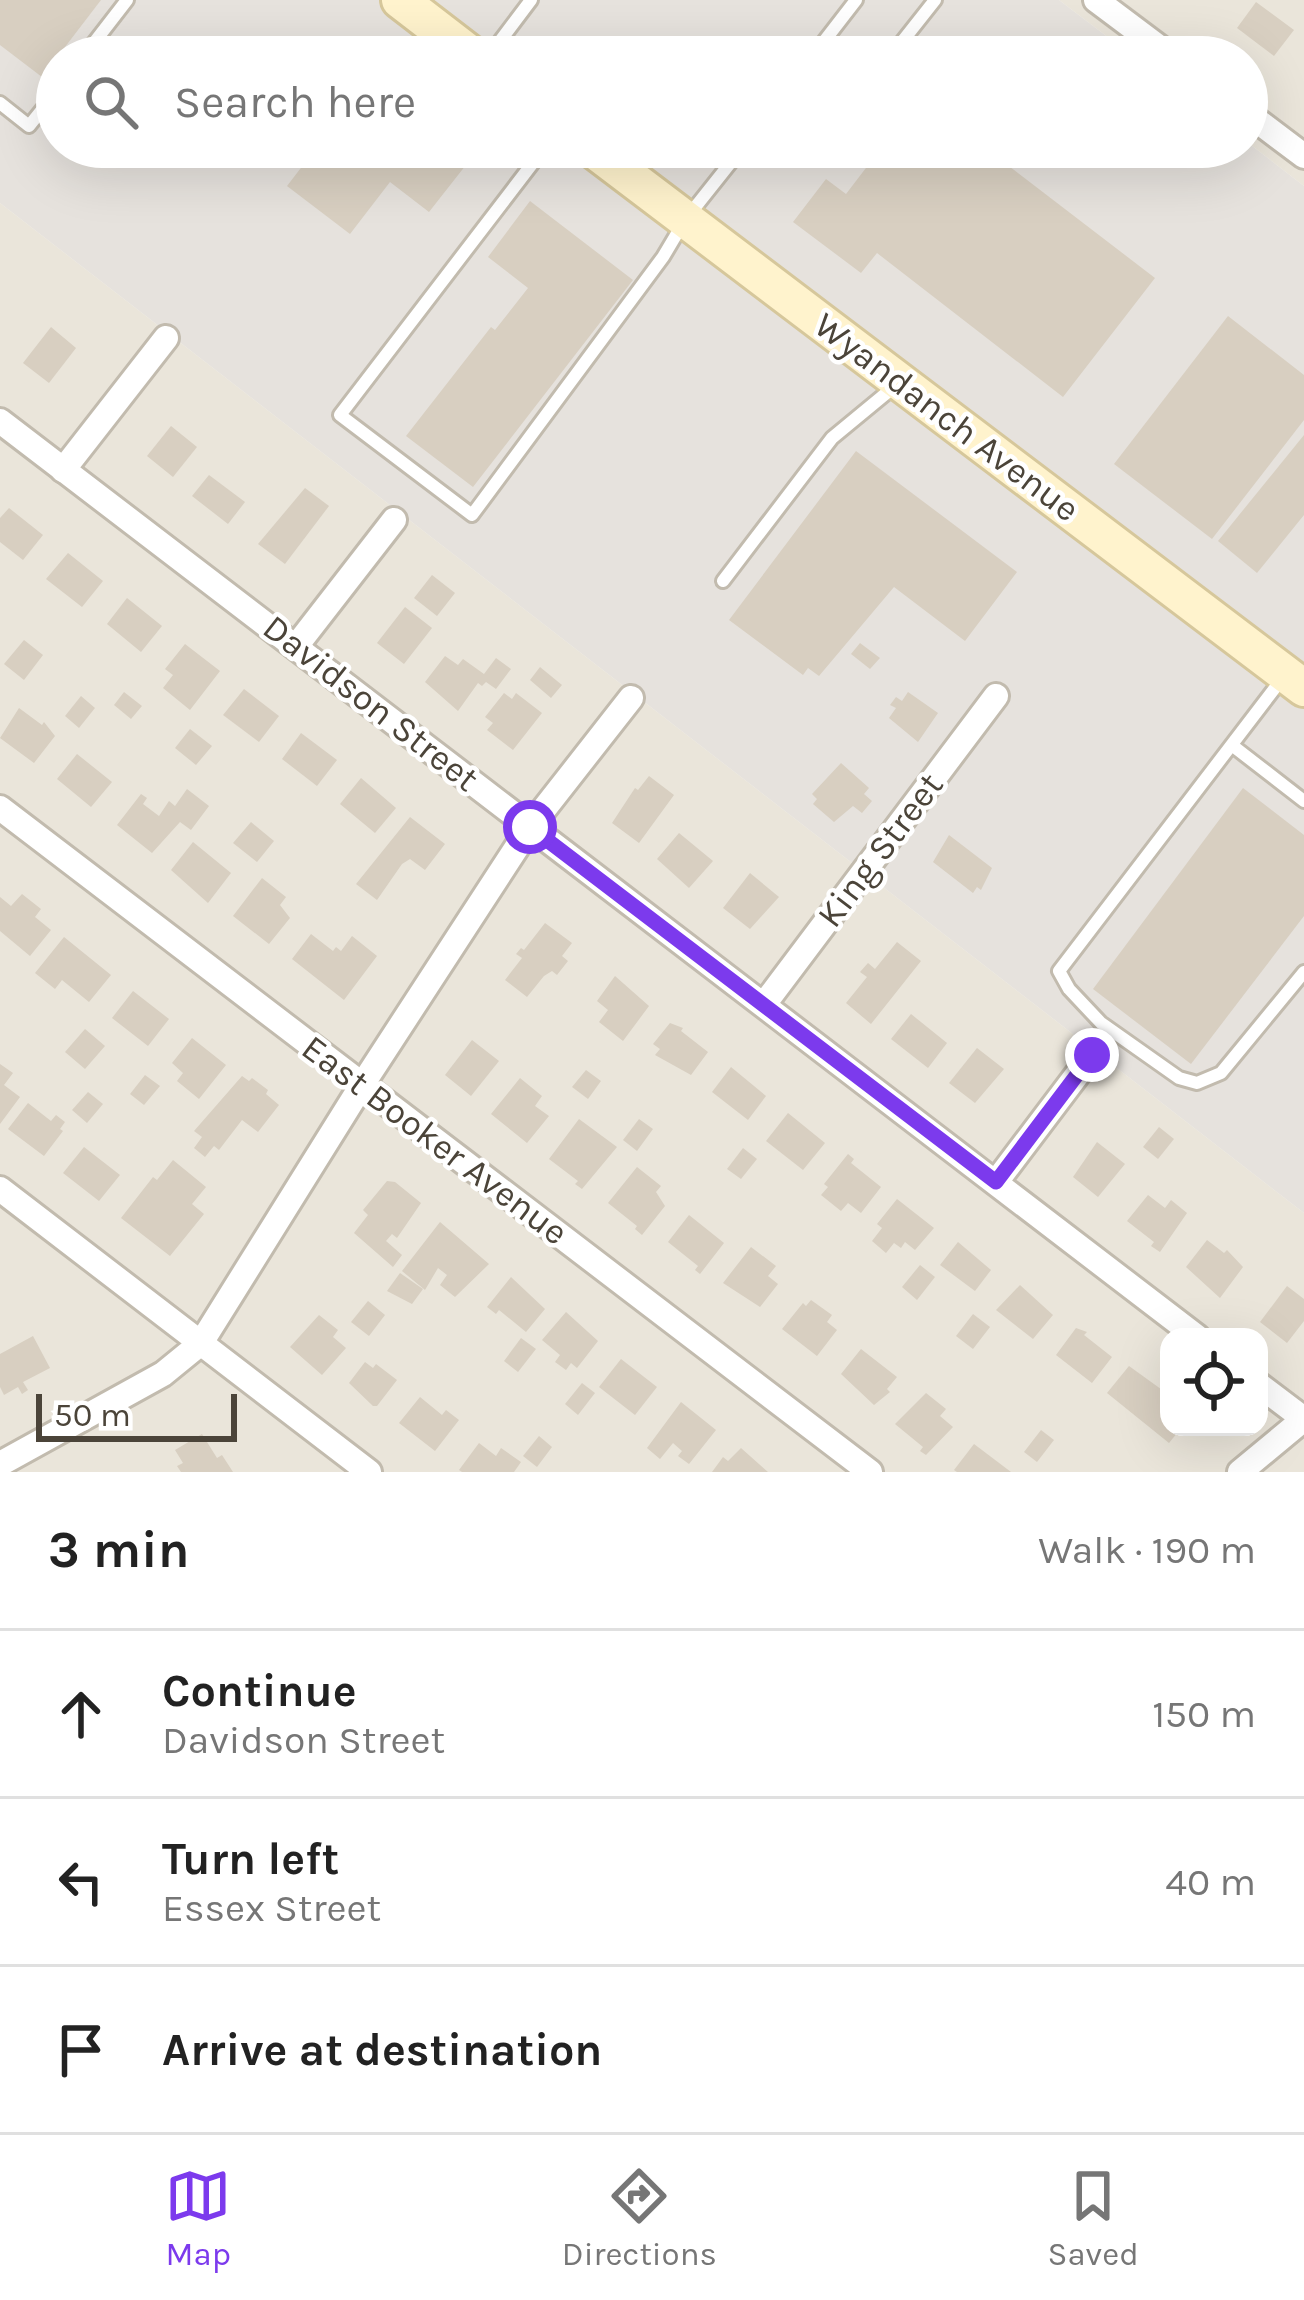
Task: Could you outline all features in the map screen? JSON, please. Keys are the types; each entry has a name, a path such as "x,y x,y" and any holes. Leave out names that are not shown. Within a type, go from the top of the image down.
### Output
{"street":[{"path":"400,0 447,36"},
{"path":"1096,0 1144,36"},
{"path":"1268,129 1304,156"},
{"name":"Wyandanch Avenue","path":"617,168 1295,681"},
{"path":"63,470 166,338"},
{"name":"Davidson Street","path":"0,422 1185,1328"},
{"path":"296,645 394,520"},
{"name":"King Street","path":"765,1003 995,697"},
{"path":"0,1464 163,1374 201,1343 530,827 631,698"},
{"name":"East Booker Avenue","path":"0,808 871,1472"},
{"path":"996,1182 1092,1055"},
{"path":"0,1189 369,1472"},
{"path":"1240,1472 1304,1419 1268,1391"}],"lane":[{"path":"99,36 127,0"},
{"path":"504,36 531,0"},
{"path":"828,36 856,0"},
{"path":"907,36 935,0"},
{"path":"0,103 29,126 36,117"},
{"path":"528,168 340,415 472,514 726,168"},
{"path":"723,581 832,438 901,382"},
{"path":"1295,681 1233,746 1059,971 1101,1023 1179,1078 1197,1083 1221,1073 1304,972"},
{"path":"1233,746 1304,801"}],"shaded area":[{"path":"0,0 1059,0 1106,36 36,36 36,168 1268,168 1268,158 1304,186 1304,1213 0,203"},
{"path":"1059,0 1304,0 1304,186 1268,158 1268,36 1106,36"},
{"path":"0,203 1304,1213 1304,1472 0,1472"}],"building":[{"path":"0,0 101,0 73,36 36,36 36,72 0,45"},
{"path":"1256,2 1294,30 1274,56 1268,51 1268,36 1248,36 1237,28"},
{"path":"301,168 464,168 429,212 390,182 350,234 287,186"},
{"path":"866,168 1011,168 1155,278 1063,397 877,253 861,273 793,222 826,179 846,194"},
{"path":"530,201 633,280 473,487 406,436 491,327 495,330 528,288 488,257"},
{"path":"1228,316 1304,375 1304,420 1212,539 1114,464"},
{"path":"51,327 76,348 49,383 23,363"},
{"path":"171,426 197,447 173,477 147,456"},
{"path":"1304,435 1304,515 1257,573 1218,541"},
{"path":"856,451 1017,572 965,641 894,587 819,676 808,668 803,675 729,620"},
{"path":"209,475 245,502 228,524 192,496"},
{"path":"305,488 329,506 285,564 258,544"},
{"path":"9,508 43,535 23,560 0,542 0,518"},
{"path":"68,553 103,581 82,607 46,579"},
{"path":"432,575 455,593 437,616 414,598"},
{"path":"127,598 162,626 141,652 107,624"},
{"path":"405,607 432,628 404,664 377,643"},
{"path":"24,640 43,655 24,680 4,664"},
{"path":"860,643 880,658 870,669 851,654"},
{"path":"185,644 220,671 190,710 163,688 173,675 165,669"},
{"path":"445,656 458,665 463,659 484,674 496,658 511,669 496,689 478,683 458,711 425,682"},
{"path":"540,667 562,685 551,698 530,680"},
{"path":"244,689 279,716 259,742 223,715"},
{"path":"124,692 142,706 131,719 114,705"},
{"path":"908,692 938,713 918,742 889,718 896,708 890,705 896,697 902,701"},
{"path":"504,693 512,699 516,693 542,713 513,750 487,730 493,723 485,717"},
{"path":"81,696 95,708 79,728 65,716"},
{"path":"19,708 44,722 55,736 34,763 0,738"},
{"path":"190,729 212,746 196,765 175,748"},
{"path":"301,733 337,760 317,786 282,759"},
{"path":"77,754 112,782 91,807 57,779"},
{"path":"841,763 869,788 864,794 872,801 862,813 853,806 834,822 813,804 817,799 812,794"},
{"path":"649,776 674,795 639,843 612,823"},
{"path":"361,778 396,808 375,833 340,804"},
{"path":"1243,788 1304,835 1304,916 1191,1064 1093,989"},
{"path":"187,789 209,806 191,830 180,822 152,853 117,825 141,794 147,798 143,804 159,816 169,801 175,806"},
{"path":"410,817 445,844 425,870 410,859 402,864 377,900 356,884"},
{"path":"251,822 274,841 257,862 233,843"},
{"path":"679,833 713,861 689,888 657,859"},
{"path":"949,835 992,868 981,890 977,887 973,893 933,862"},
{"path":"193,842 231,873 208,903 171,870"},
{"path":"750,873 779,897 750,929 723,908"},
{"path":"262,878 286,897 280,905 290,918 269,944 233,916"},
{"path":"22,894 41,909 35,917 51,930 30,956 0,931 0,897 11,906"},
{"path":"545,923 572,943 562,956 568,961 557,975 552,971 544,976 527,997 505,980 522,958 516,954"},
{"path":"311,934 333,951 336,947 341,951 352,936 377,956 344,1000 292,959"},
{"path":"64,937 111,975 89,1002 62,980 55,989 35,973"},
{"path":"897,942 921,961 871,1024 846,1003 867,977 860,972 868,963 875,969"},
{"path":"615,976 649,1006 623,1041 599,1022 608,1010 597,1001"},
{"path":"133,991 169,1019 148,1046 112,1018"},
{"path":"911,1014 947,1043 928,1068 891,1039"},
{"path":"670,1023 683,1028 708,1052 691,1075 655,1055 660,1049 653,1044"},
{"path":"85,1029 105,1046 85,1069 65,1052"},
{"path":"192,1038 226,1065 199,1099 177,1081 183,1073 172,1063"},
{"path":"472,1040 499,1061 471,1096 445,1075"},
{"path":"977,1048 1004,1069 975,1103 949,1083"},
{"path":"0,1064 13,1073 4,1085 20,1097 0,1124"},
{"path":"731,1067 766,1096 748,1120 712,1092"},
{"path":"586,1070 601,1081 588,1099 572,1087"},
{"path":"145,1075 160,1086 144,1105 130,1094"},
{"path":"242,1076 268,1090 266,1094 279,1105 258,1132 242,1120 219,1150 214,1146 205,1157 194,1148 202,1137 194,1131"},
{"path":"520,1078 542,1096 535,1106 549,1116 527,1143 491,1114"},
{"path":"88,1092 103,1104 87,1123 72,1110"},
{"path":"28,1103 51,1121 56,1115 65,1122 44,1156 8,1129"},
{"path":"788,1113 825,1143 803,1170 766,1141"},
{"path":"579,1119 617,1147 582,1189 549,1159"},
{"path":"639,1119 653,1129 637,1151 623,1140"},
{"path":"1159,1127 1174,1139 1158,1159 1143,1147"},
{"path":"1097,1142 1125,1164 1098,1197 1073,1177"},
{"path":"84,1147 120,1175 99,1201 63,1173"},
{"path":"743,1148 757,1159 741,1179 727,1169"},
{"path":"848,1154 854,1159 851,1163 881,1187 861,1213 848,1203 841,1211 821,1195"},
{"path":"173,1160 206,1187 192,1204 204,1214 170,1256 121,1218"},
{"path":"637,1167 661,1186 656,1192 665,1206 642,1235 608,1203"},
{"path":"387,1181 421,1203 397,1238 392,1234 386,1241 402,1255 393,1267 354,1233 368,1215 363,1210"},
{"path":"1148,1195 1165,1208 1171,1200 1187,1213 1160,1252 1127,1221"},
{"path":"897,1199 934,1228 915,1250 905,1242 901,1248 894,1243 886,1253 872,1241 882,1228 877,1224"},
{"path":"689,1215 724,1243 700,1274 695,1270 698,1266 668,1242"},
{"path":"440,1222 489,1264 455,1297 440,1285 447,1275 438,1268 425,1290 402,1271"},
{"path":"1207,1240 1224,1253 1227,1250 1243,1267 1220,1298 1186,1267"},
{"path":"958,1242 991,1270 975,1291 940,1265"},
{"path":"751,1247 776,1266 768,1276 778,1284 760,1307 723,1283"},
{"path":"920,1265 935,1277 917,1300 902,1287"},
{"path":"400,1273 423,1289 412,1304 387,1291"},
{"path":"511,1277 545,1309 526,1332 499,1310 496,1314 487,1307"},
{"path":"1020,1285 1053,1315 1033,1339 996,1310"},
{"path":"1287,1286 1304,1299 1304,1321 1287,1343 1260,1322"},
{"path":"811,1300 832,1315 827,1322 837,1330 817,1356 782,1329"},
{"path":"368,1301 385,1315 369,1336 351,1322"},
{"path":"566,1312 598,1341 577,1368 571,1363 566,1370 555,1362 560,1355 542,1340"},
{"path":"973,1314 990,1327 973,1349 956,1336"},
{"path":"319,1315 338,1330 333,1337 346,1348 322,1375 290,1347"},
{"path":"1076,1328 1087,1332 1084,1335 1112,1357 1092,1383 1056,1355"},
{"path":"33,1336 50,1368 23,1382 28,1390 22,1394 18,1387 4,1395 0,1354"},
{"path":"521,1338 536,1349 518,1372 504,1361"},
{"path":"861,1349 897,1377 887,1389 890,1392 874,1405 841,1374"},
{"path":"621,1359 657,1387 635,1415 599,1387"},
{"path":"365,1362 373,1368 376,1364 397,1380 377,1406 349,1383"},
{"path":"1129,1366 1160,1388 1160,1436 1107,1393"},
{"path":"582,1383 595,1393 578,1415 565,1404"},
{"path":"926,1393 946,1409 940,1416 953,1427 926,1455 895,1424"},
{"path":"420,1397 442,1415 446,1410 459,1420 435,1451 399,1423"},
{"path":"681,1402 716,1430 689,1464 678,1456 682,1451 673,1443 660,1459 647,1448"},
{"path":"1041,1430 1054,1440 1037,1462 1024,1452"},
{"path":"202,1434 233,1472 181,1472 177,1466 183,1463 175,1450"},
{"path":"539,1436 552,1447 537,1467 523,1456"},
{"path":"479,1443 496,1456 501,1448 521,1462 514,1472 462,1472"},
{"path":"974,1444 1011,1472 954,1470"},
{"path":"741,1448 768,1472 712,1472 723,1457 728,1461"}],"route":[{"path":"530,827 996,1182 1092,1055"}]}
